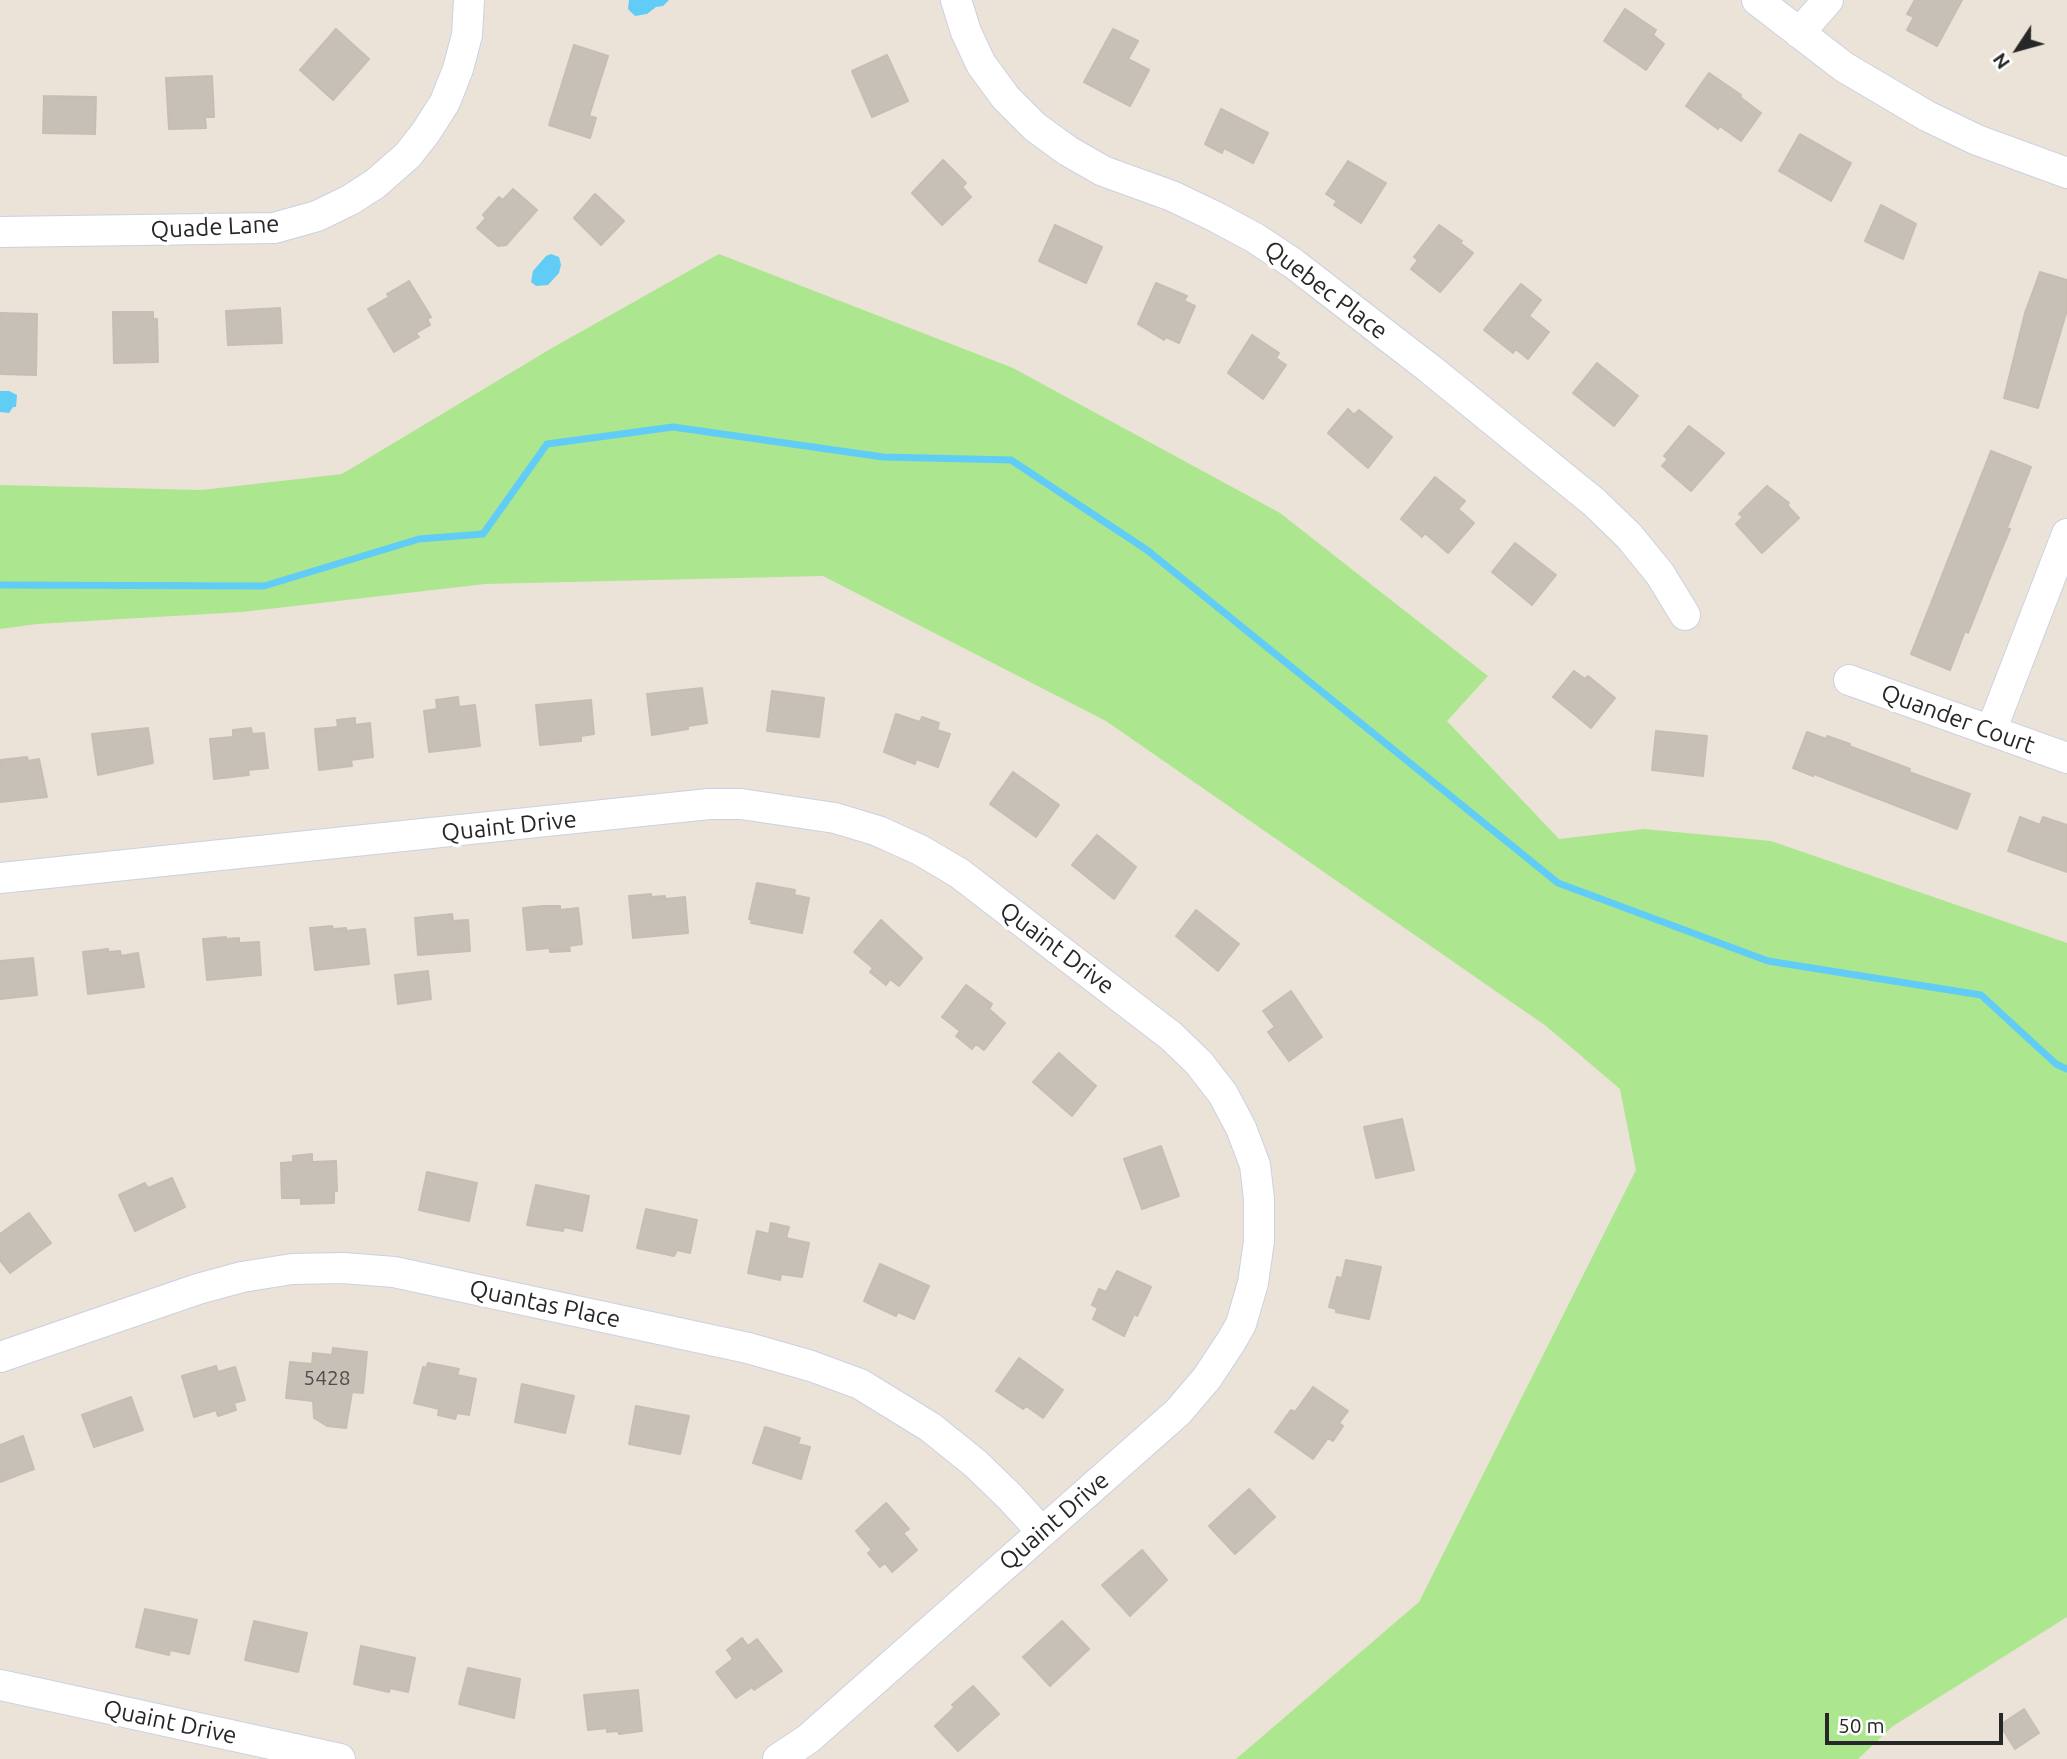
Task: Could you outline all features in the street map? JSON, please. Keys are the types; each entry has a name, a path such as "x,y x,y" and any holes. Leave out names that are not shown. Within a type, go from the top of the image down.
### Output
{"street":[{"name":"Quade Lane","path":"0,232 274,228 317,216 350,200 375,184 408,155 445,102 467,35 469,0"},
{"name":"Quebec Place","path":"956,0 965,32 981,64 1006,98 1035,127 1068,151 1103,171 1172,196 1214,216 1255,238 1294,264 1430,369 1595,503 1629,536 1660,574 1685,615"},
{"path":"1757,0 1844,67 1927,116 1977,140 2067,173"},
{"path":"1799,33 1828,0"},
{"path":"1991,731 2067,534"},
{"name":"Quander Court","path":"1849,680 2067,758"},
{"name":"Quaint Drive","path":"0,878 709,804 741,804 835,818 878,831 920,850 959,873 1171,1036 1199,1063 1229,1106 1255,1165 1259,1199 1259,1241 1241,1324 1232,1340 1208,1378 1178,1412 808,1739 778,1759"},
{"name":"Quantas Place","path":"0,1357 198,1289 242,1277 292,1269 343,1268 394,1272 748,1348 811,1366 860,1384 930,1427 976,1464 1042,1532"},
{"name":"Quaint Drive","path":"0,1685 340,1759"}],"green space":[{"path":"719,254 1013,368 1280,513 1488,676 1447,721 1559,839 1644,829 1771,841 2067,943 2067,1617 1893,1726 1858,1759 1236,1759 1419,1602 1636,1170 1620,1089 1546,1026 1106,721 823,576 485,584 242,612 37,624 0,629 0,485 202,490 342,474 552,348"}],"water":[{"path":"629,0 669,0 647,14 635,16 628,9"},
{"path":"551,254 559,257 559,273 548,285 536,286 531,282 533,271"},
{"path":"0,391 17,395 16,407 9,413 0,412"}],"building":[{"path":"1915,0 1962,0 1937,46 1907,30 1914,17 1907,14"},
{"path":"1625,9 1656,30 1653,35 1664,44 1646,70 1604,41"},
{"path":"336,29 369,59 333,100 300,70"},
{"path":"1113,29 1138,41 1128,59 1149,70 1130,106 1084,82"},
{"path":"574,45 608,56 589,116 596,118 590,138 549,125"},
{"path":"887,55 908,101 872,117 852,71"},
{"path":"1709,73 1761,113 1741,141 1720,126 1718,129 1686,106"},
{"path":"212,76 214,117 205,117 206,128 169,129 166,78"},
{"path":"44,96 96,97 95,134 43,133"},
{"path":"1221,109 1268,133 1253,163 1224,148 1222,153 1205,144"},
{"path":"1800,134 1851,163 1831,201 1779,171"},
{"path":"943,160 966,183 962,187 971,197 942,225 912,193"},
{"path":"1348,161 1386,183 1361,223 1334,205 1337,201 1326,194"},
{"path":"513,189 537,210 506,245 498,246 477,228 486,218 483,215 499,197 503,200"},
{"path":"595,194 624,221 601,245 574,218"},
{"path":"1881,205 1916,224 1903,259 1865,241"},
{"path":"1055,225 1102,247 1086,283 1039,261"},
{"path":"1439,225 1462,241 1460,243 1473,253 1440,292 1411,269 1418,260 1414,257"},
{"path":"2040,272 2067,280 2067,310 2038,408 2004,398 2025,313"},
{"path":"409,281 431,317 427,319 430,325 416,333 419,337 394,352 368,309"},
{"path":"1156,283 1187,296 1184,301 1195,306 1179,343 1166,337 1164,340 1138,324"},
{"path":"1521,284 1541,300 1529,316 1549,332 1528,359 1516,349 1513,353 1484,330"},
{"path":"280,308 282,343 228,345 226,311"},
{"path":"113,312 153,312 153,319 157,319 158,362 114,363"},
{"path":"0,313 37,314 36,375 0,374"},
{"path":"1252,335 1279,353 1276,358 1286,365 1263,399 1228,373"},
{"path":"1597,363 1638,396 1614,426 1573,393"},
{"path":"1348,409 1354,415 1359,410 1392,437 1368,468 1328,433"},
{"path":"1689,426 1724,453 1691,491 1662,466 1668,459 1664,456"},
{"path":"1991,451 2031,467 2007,528 2010,529 1950,670 1911,654"},
{"path":"1435,477 1465,501 1458,509 1474,523 1448,553 1425,533 1422,537 1401,519"},
{"path":"1767,486 1789,503 1787,505 1799,518 1762,553 1736,524 1743,517 1739,514"},
{"path":"1515,543 1556,575 1532,605 1492,572"},
{"path":"1574,671 1585,679 1588,676 1615,698 1591,728 1553,697"},
{"path":"702,688 707,723 652,735 647,694"},
{"path":"772,691 824,698 819,737 767,731"},
{"path":"458,697 459,707 475,705 480,746 429,752 424,711 437,709 436,700"},
{"path":"591,700 594,734 581,736 581,741 540,745 536,705"},
{"path":"896,714 920,722 922,717 939,723 937,730 950,734 938,767 916,759 915,764 884,752"},
{"path":"355,718 355,725 370,723 373,757 351,760 352,766 319,770 315,729 338,727 337,720"},
{"path":"148,728 153,763 98,775 92,734"},
{"path":"251,728 252,734 264,733 268,768 248,770 249,775 214,779 210,739 233,737 233,730"},
{"path":"1656,731 1707,736 1703,776 1652,770"},
{"path":"1807,732 1850,744 1849,746 1910,769 1909,772 1970,794 1957,829 1793,768"},
{"path":"27,757 28,761 39,759 47,797 0,802 0,760"},
{"path":"1013,772 1059,805 1036,837 990,804"},
{"path":"2020,817 2040,825 2043,817 2067,825 2067,872 2008,851"},
{"path":"1097,835 1136,867 1114,899 1072,865"},
{"path":"757,883 795,890 794,895 809,898 802,933 751,923 752,920 749,919"},
{"path":"651,894 651,897 665,896 665,899 685,897 688,933 633,938 629,896"},
{"path":"560,906 560,910 578,908 582,944 569,946 570,951 550,952 550,948 527,950 523,908"},
{"path":"1196,910 1239,944 1218,971 1176,936"},
{"path":"452,914 453,921 468,920 470,951 418,955 415,918"},
{"path":"881,920 922,958 899,986 890,979 886,985 870,972 873,968 854,952"},
{"path":"332,926 333,929 346,928 346,931 365,929 369,964 315,970 310,928"},
{"path":"239,938 239,943 259,942 261,975 207,980 203,939"},
{"path":"108,949 108,952 120,951 121,956 138,953 144,987 88,994 83,952"},
{"path":"33,958 37,995 0,999 0,961"},
{"path":"428,971 431,999 398,1004 395,975"},
{"path":"966,985 992,1004 989,1009 1005,1023 984,1050 976,1044 972,1049 956,1036 960,1031 942,1017"},
{"path":"1291,991 1322,1037 1289,1061 1268,1032 1275,1027 1263,1011"},
{"path":"1059,1053 1096,1086 1072,1116 1033,1082"},
{"path":"1402,1119 1414,1170 1376,1178 1364,1127"},
{"path":"1161,1146 1179,1196 1142,1209 1124,1159"},
{"path":"312,1154 312,1162 336,1161 337,1191 334,1191 334,1203 301,1204 301,1198 282,1198 281,1163 293,1162 293,1156"},
{"path":"427,1172 477,1183 469,1221 419,1210"},
{"path":"172,1178 185,1207 135,1231 119,1195 145,1183 148,1188"},
{"path":"536,1185 589,1196 582,1231 527,1225"},
{"path":"646,1209 697,1220 690,1253 677,1250 674,1256 637,1248"},
{"path":"29,1213 51,1243 10,1273 0,1260 0,1234"},
{"path":"771,1223 789,1227 786,1238 809,1243 802,1277 781,1274 780,1280 748,1273 757,1231 769,1234"},
{"path":"1346,1260 1381,1267 1369,1319 1336,1312 1336,1309 1329,1307 1337,1277 1342,1278"},
{"path":"880,1264 929,1286 914,1319 898,1312 896,1316 864,1301"},
{"path":"1117,1271 1151,1287 1124,1336 1093,1319 1098,1308 1092,1305 1099,1289 1106,1292"},
{"path":"333,1348 367,1352 363,1393 352,1392 346,1428 327,1426 314,1418 313,1401 286,1398 290,1362 312,1364 313,1353 332,1355"},
{"path":"1019,1358 1063,1390 1043,1418 1026,1406 1023,1409 996,1391"},
{"path":"428,1363 459,1369 457,1375 476,1379 469,1415 457,1413 455,1419 438,1415 439,1409 414,1403 423,1367 426,1368"},
{"path":"216,1366 218,1372 235,1367 245,1400 234,1403 236,1410 218,1416 216,1410 194,1417 182,1376"},
{"path":"522,1384 574,1396 565,1433 515,1422"},
{"path":"1313,1387 1348,1411 1339,1423 1343,1426 1333,1441 1328,1438 1313,1459 1275,1432 1291,1410 1295,1412"},
{"path":"131,1397 143,1430 94,1447 82,1415"},
{"path":"636,1406 689,1416 680,1454 629,1444"},
{"path":"765,1427 800,1438 798,1444 810,1447 801,1479 753,1463"},
{"path":"23,1436 34,1469 0,1482 0,1445"},
{"path":"1249,1489 1275,1517 1235,1554 1209,1526"},
{"path":"886,1503 909,1529 903,1533 917,1550 892,1572 885,1563 880,1567 868,1553 872,1550 856,1531"},
{"path":"1142,1550 1167,1580 1130,1616 1102,1585"},
{"path":"145,1609 197,1620 189,1654 170,1650 169,1655 136,1647"},
{"path":"254,1621 307,1633 298,1672 245,1660"},
{"path":"1062,1621 1089,1649 1050,1686 1023,1657"},
{"path":"742,1638 748,1646 757,1639 782,1671 754,1690 752,1687 736,1698 716,1672 733,1659 727,1650"},
{"path":"361,1646 415,1658 408,1692 390,1688 389,1692 354,1684"},
{"path":"468,1668 520,1679 514,1718 459,1704"},
{"path":"973,1686 999,1714 958,1751 935,1726 955,1707 952,1705"},
{"path":"638,1690 642,1731 619,1734 618,1731 607,1732 607,1728 588,1730 584,1695"},
{"path":"2024,1709 2039,1733 2015,1749 2000,1725"}],"waterway":[{"path":"0,585 264,586 419,539 483,534 547,444 673,427 883,457 1011,460 1147,550 1558,883 1768,961 1981,995 2056,1064 2067,1069"}]}
